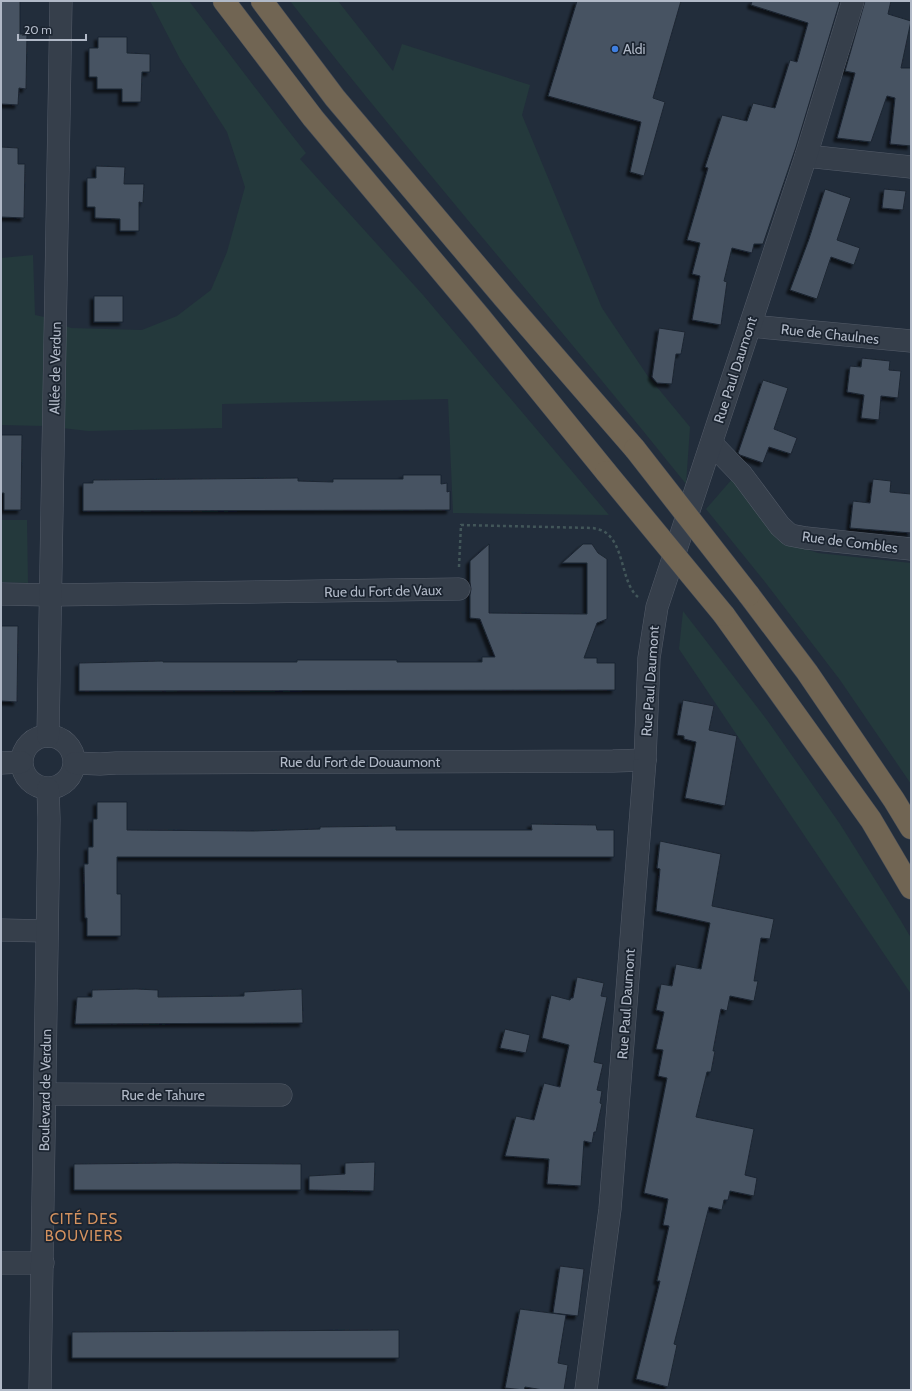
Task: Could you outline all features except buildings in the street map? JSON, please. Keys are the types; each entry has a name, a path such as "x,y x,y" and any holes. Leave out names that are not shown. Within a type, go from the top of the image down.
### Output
{"highway":[{"path":"224,1 313,118 480,317 724,615 871,820 911,888"},
{"path":"262,1 335,98 634,449 749,595 807,672 894,800 911,828"}],"street":[{"name":"Allée de Verdun","path":"48,736 61,1"},
{"name":"Rue Paul Daumont","path":"586,1390 610,1209 645,760 649,658 657,607 806,156 853,1"},
{"path":"806,156 911,167"},
{"name":"Rue de Chaulnes","path":"750,326 911,341"},
{"name":"Rue de Combles","path":"712,444 742,476 780,526 790,534 806,538 911,549"},
{"name":"Rue du Fort de Vaux","path":"1,594 51,595 459,590"},
{"path":"48,736 59,738 67,744 73,752 75,763 73,773 67,781 58,787 48,789 38,787 29,781 24,772 11,763 24,752 29,743 38,738 48,736"},
{"name":"Rue du Fort de Douaumont","path":"75,763 645,760"},
{"name":"Boulevard de Verdun","path":"40,1390 43,1264 46,931 49,819 48,789"},
{"path":"1,930 46,931"},
{"name":"Rue de Tahure","path":"45,1094 281,1095"},
{"path":"1,1263 43,1264"}],"path":[{"name":"Rue du Fort de Vaux","path":"459,590 461,525 593,528 605,532 615,544 630,587 635,595 657,607"}],"green space":[{"path":"150,1 189,1 306,153 300,159 423,295 609,515 453,513 448,399 222,404 222,428 88,431 62,428 63,325 71,328 142,330 177,316 211,290 227,252 245,187 227,132 180,59"},
{"path":"290,1 338,1 393,71 402,44 530,85 522,115 602,308 647,375 690,427 686,484 437,183"},
{"path":"33,255 35,315 44,317 43,426 1,425 1,258"},
{"path":"733,478 781,541 818,553 911,563 911,784 840,680 765,582 706,509"},
{"path":"1,520 27,520 28,583 1,582"},
{"path":"683,611 767,720 840,824 901,921 911,938 911,994 679,649"}],"place":[{"name":"Aldi","path":"615,49"}],"district":[{"name":"CITÉ DES BOUVIERS","path":"84,1228"}]}
